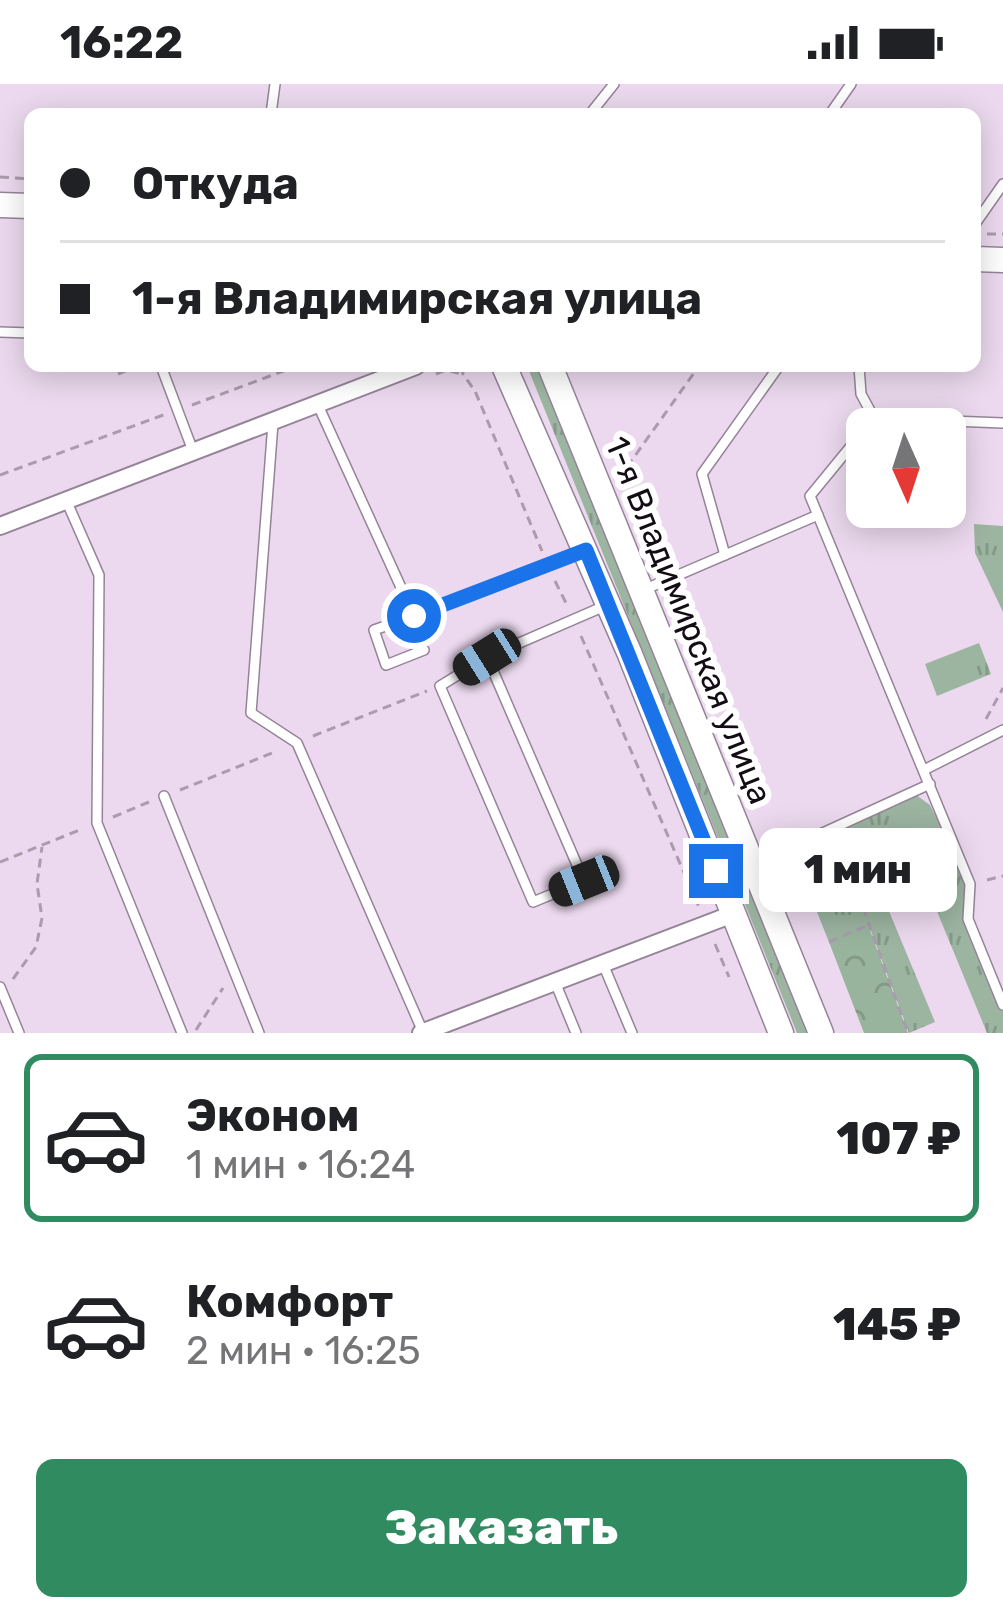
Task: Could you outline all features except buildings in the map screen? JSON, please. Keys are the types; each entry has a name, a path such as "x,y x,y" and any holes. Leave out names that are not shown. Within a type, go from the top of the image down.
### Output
{"main road":[{"name":"1-я Владимирская улица","path":"507,372 586,550 781,1033"},
{"name":"1-я Владимирская улица","path":"552,372 820,1033"}],"street":[{"path":"0,526 400,372"},
{"path":"422,1032 733,914"}],"lane":[{"path":"595,108 614,84"},
{"path":"981,219 1003,184"},
{"path":"163,372 193,451"},
{"path":"725,555 702,474 775,372"},
{"path":"859,372 861,394 869,408"},
{"path":"316,403 414,616"},
{"path":"274,420 251,713 297,743 422,1032"},
{"path":"966,422 1003,423"},
{"path":"846,452 810,496 970,884 968,919 1003,1004"},
{"path":"66,500 99,575 97,824 182,1033"},
{"path":"641,591 818,515"},
{"path":"424,650 386,664 374,630 586,550"},
{"path":"487,657 584,881 533,902 440,686 487,657 608,605"},
{"path":"923,770 1003,730"},
{"path":"752,865 930,784"},
{"path":"164,796 259,1033"},
{"path":"603,964 632,1033"},
{"path":"556,982 575,1033"},
{"path":"1,989 19,1033"}],"path":[{"path":"118,374 123,372"},
{"path":"0,475 281,372"},
{"path":"463,372 476,392 729,976"},
{"path":"627,466 695,372"},
{"path":"0,862 440,686"},
{"path":"970,747 1003,688"},
{"path":"877,808 858,833 860,902 908,1033"},
{"path":"1,989 10,984 36,947 42,918 37,884 42,845"},
{"path":"970,884 1003,876"},
{"path":"829,941 868,925"},
{"path":"194,1033 234,971"}],"green space":[{"path":"529,372 540,372 809,1033 797,1033"},
{"path":"974,524 1003,526 1003,612 975,553"},
{"path":"979,643 991,674 937,696 925,664"},
{"path":"912,792 930,805 970,884 968,919 1003,1004 1003,1033 987,1033 913,853 892,829 870,837 876,853 867,858 935,1022 909,1033 869,926 829,942 791,847"},
{"path":"868,925 908,1033 864,1033 829,942"}],"route":[{"path":"414,616 586,550 716,871"}]}
